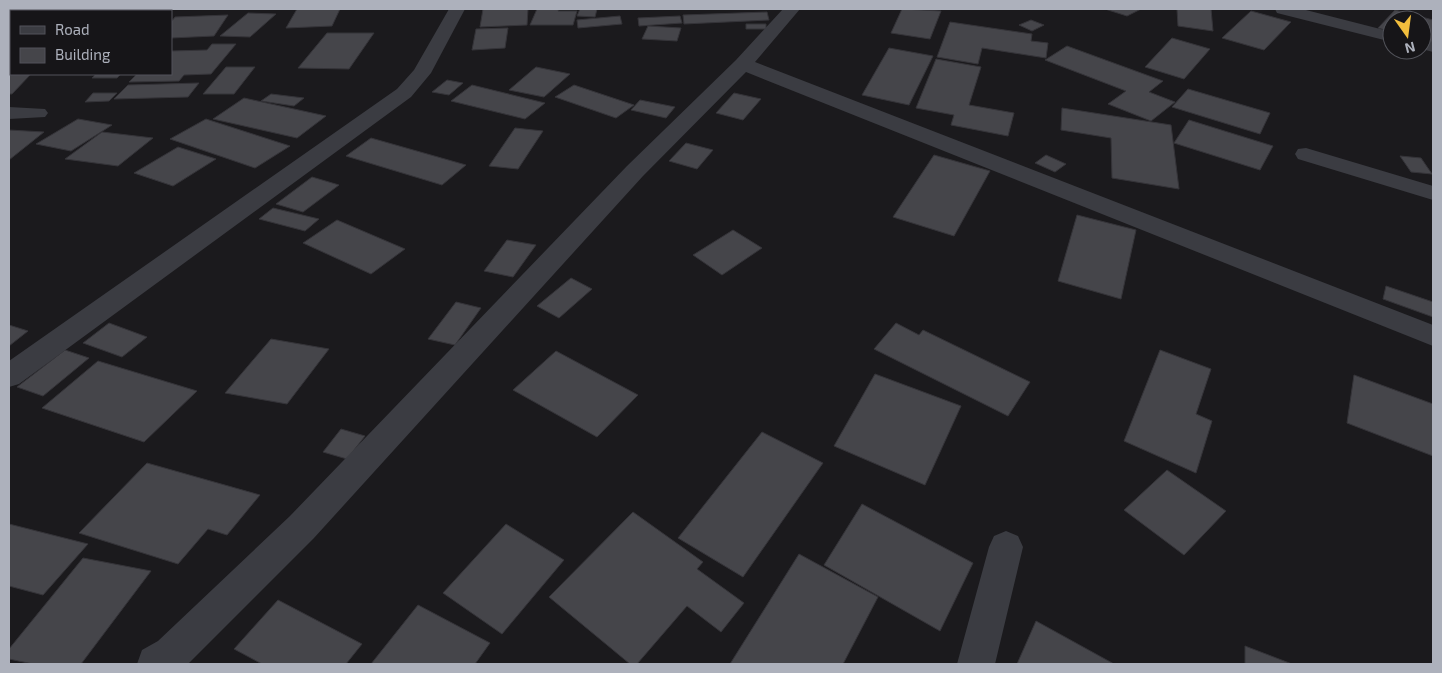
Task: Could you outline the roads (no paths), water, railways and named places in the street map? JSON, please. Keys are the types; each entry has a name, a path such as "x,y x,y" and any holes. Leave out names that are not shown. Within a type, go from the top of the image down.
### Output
{"street":[{"path":"9,376 404,93 422,73 458,9"},
{"path":"156,664 171,654 302,527 635,171 743,64 792,9"},
{"path":"1283,9 1382,34"},
{"path":"743,64 1433,336"},
{"path":"9,113 38,113"},
{"path":"1306,154 1433,193"},
{"path":"976,664 1006,547"}]}
